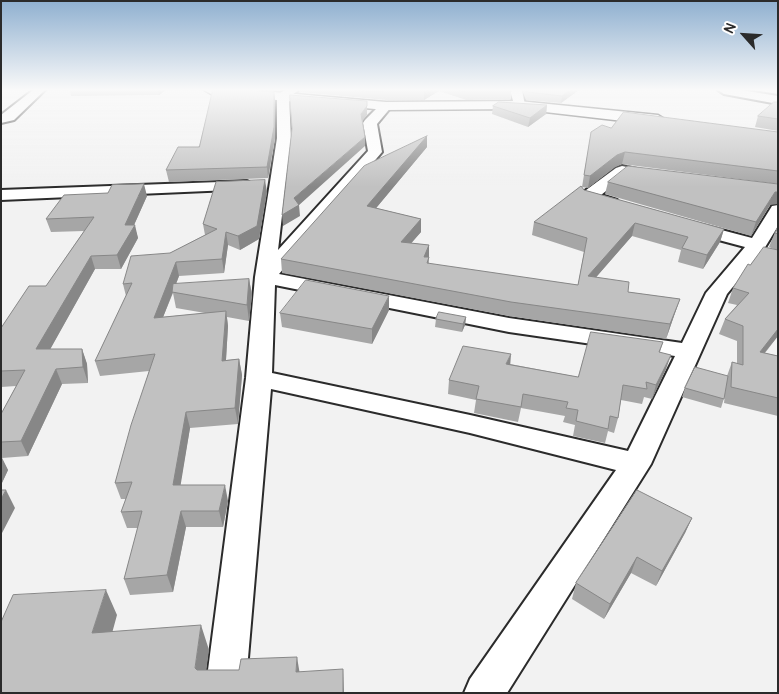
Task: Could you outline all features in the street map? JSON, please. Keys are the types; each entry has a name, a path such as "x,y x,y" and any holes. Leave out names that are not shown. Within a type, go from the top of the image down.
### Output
{"street":[{"path":"225,693 259,378 265,277 279,185 285,122"},
{"path":"265,277 375,152 371,122"},
{"path":"625,208 588,197 622,171 650,174"},
{"path":"1,195 279,185"},
{"path":"484,693 636,464 717,293 760,250 778,210"},
{"path":"672,221 760,250"},
{"path":"265,277 508,325 688,351"},
{"path":"259,378 470,424 636,464"}],"building":[{"path":"205,122 274,122 267,167 166,170 178,147 199,147"},
{"path":"292,122 362,122 365,137 294,198 299,205 282,215"},
{"path":"616,122 704,122 778,132 778,171 625,152 617,155 590,176 584,175 591,132 602,125 611,128"},
{"path":"427,136 367,206 421,219 401,242 429,245 424,257 429,257 427,263 578,285 587,238 534,222 581,186 584,190 724,229 707,255 682,248 688,237 635,223 588,276 629,282 628,292 680,299 670,324 511,302 281,259 364,166"},
{"path":"628,166 778,184 778,192 775,192 756,222 608,182"},
{"path":"265,180 257,226 238,236 226,232 222,259 176,262 154,318 226,311 222,361 239,359 235,408 186,412 173,485 225,485 219,511 181,511 167,575 124,579 142,511 121,512 132,482 115,483 131,425 155,354 95,361 132,283 123,284 131,256 170,253 217,229 203,224 216,182"},
{"path":"144,184 125,225 135,225 117,255 91,256 36,349 82,349 83,367 56,369 21,441 1,442 1,414 25,370 1,371 1,328 29,286 46,286 94,217 46,219 64,195 108,193 112,185"},
{"path":"764,247 778,250 778,329 760,352 778,356 778,398 731,387 732,362 743,365 743,326 725,319 749,293 733,288 748,264 750,265"},
{"path":"249,279 247,305 172,292 173,284"},
{"path":"306,280 389,296 372,329 280,313"},
{"path":"439,312 466,317 463,324 436,319"},
{"path":"591,332 663,342 659,352 671,355 656,385 646,382 647,389 623,385 618,418 610,416 608,429 576,421 578,410 566,408 568,402 523,394 521,407 476,399 479,386 449,380 463,346 511,354 506,364 578,377"},
{"path":"695,367 728,376 724,399 685,388"},
{"path":"1,490 6,490 1,499"},
{"path":"637,490 692,518 662,571 637,557 610,604 576,583"},
{"path":"106,590 92,633 201,625 195,668 197,670 239,670 241,659 297,657 296,672 343,669 343,693 1,693 1,622 13,595"}]}
